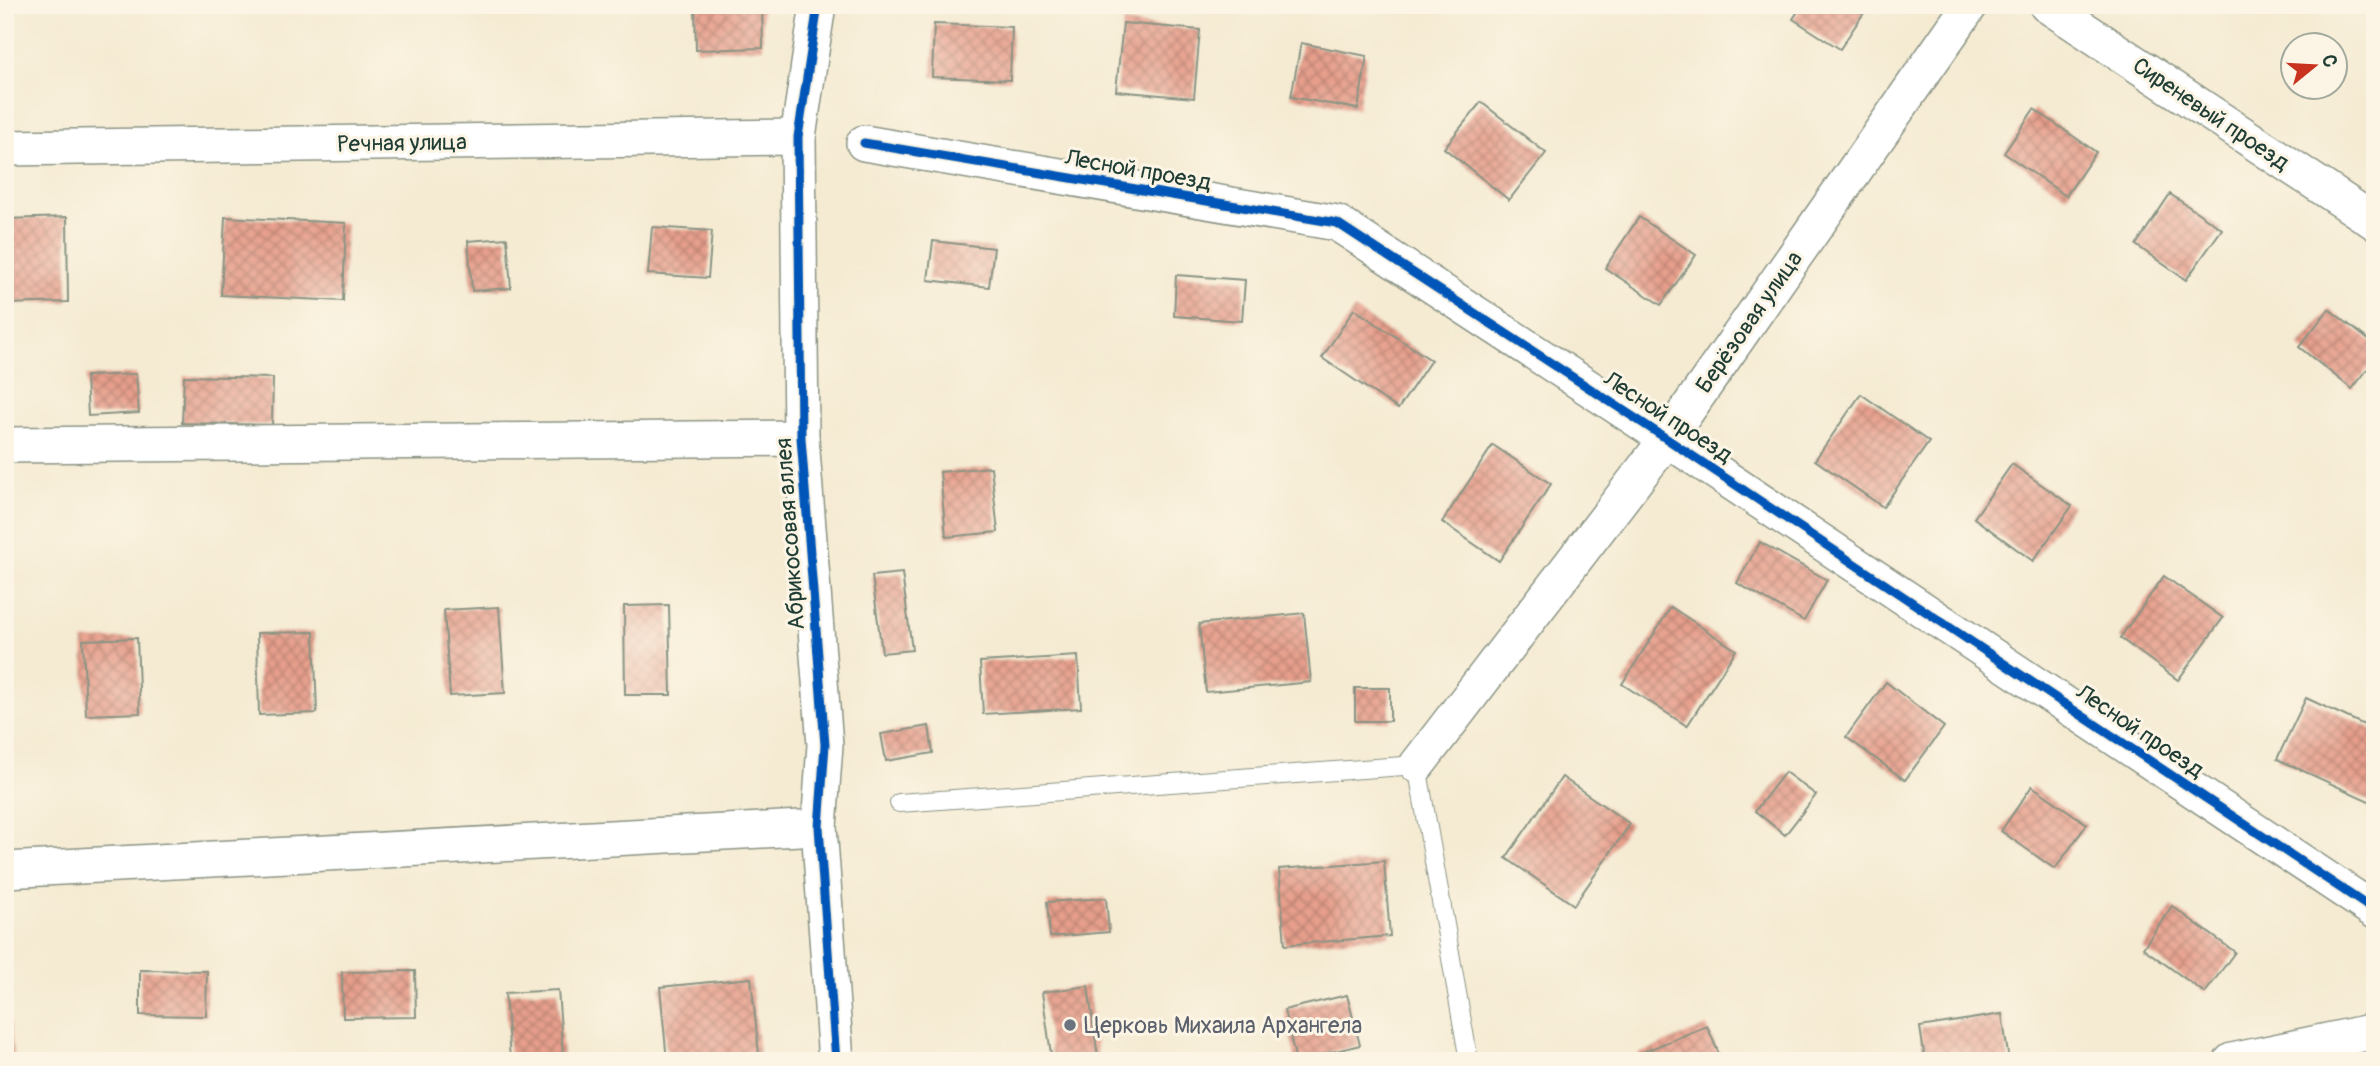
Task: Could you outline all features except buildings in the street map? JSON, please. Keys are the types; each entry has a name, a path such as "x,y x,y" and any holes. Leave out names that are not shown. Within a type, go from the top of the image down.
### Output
{"street":[{"name":"Абрикосовая аллея","path":"818,5 798,137 802,438 824,745 819,827 836,1061"},
{"name":"Берёзовая улица","path":"1417,765 1667,439 1970,5"},
{"name":"Сиреневый проезд","path":"2047,5 2375,222"},
{"name":"Речная улица","path":"5,148 798,137"},
{"name":"Лесной проезд","path":"864,143 1337,223 1667,439 2375,911"},
{"path":"5,444 802,438"},
{"path":"5,870 819,827"},
{"path":"2232,1061 2375,1031"},
{"path":"2345,1061 2375,1054"}],"lane":[{"path":"899,803 1417,765 1469,1061"}],"cycle path":[{"path":"818,5 798,137 801,438 825,745 819,827 836,1061"},
{"path":"864,143 1337,223 1667,439 2375,911"}],"place":[{"name":"Церковь Михаила Архангела","path":"1070,1025"}]}
